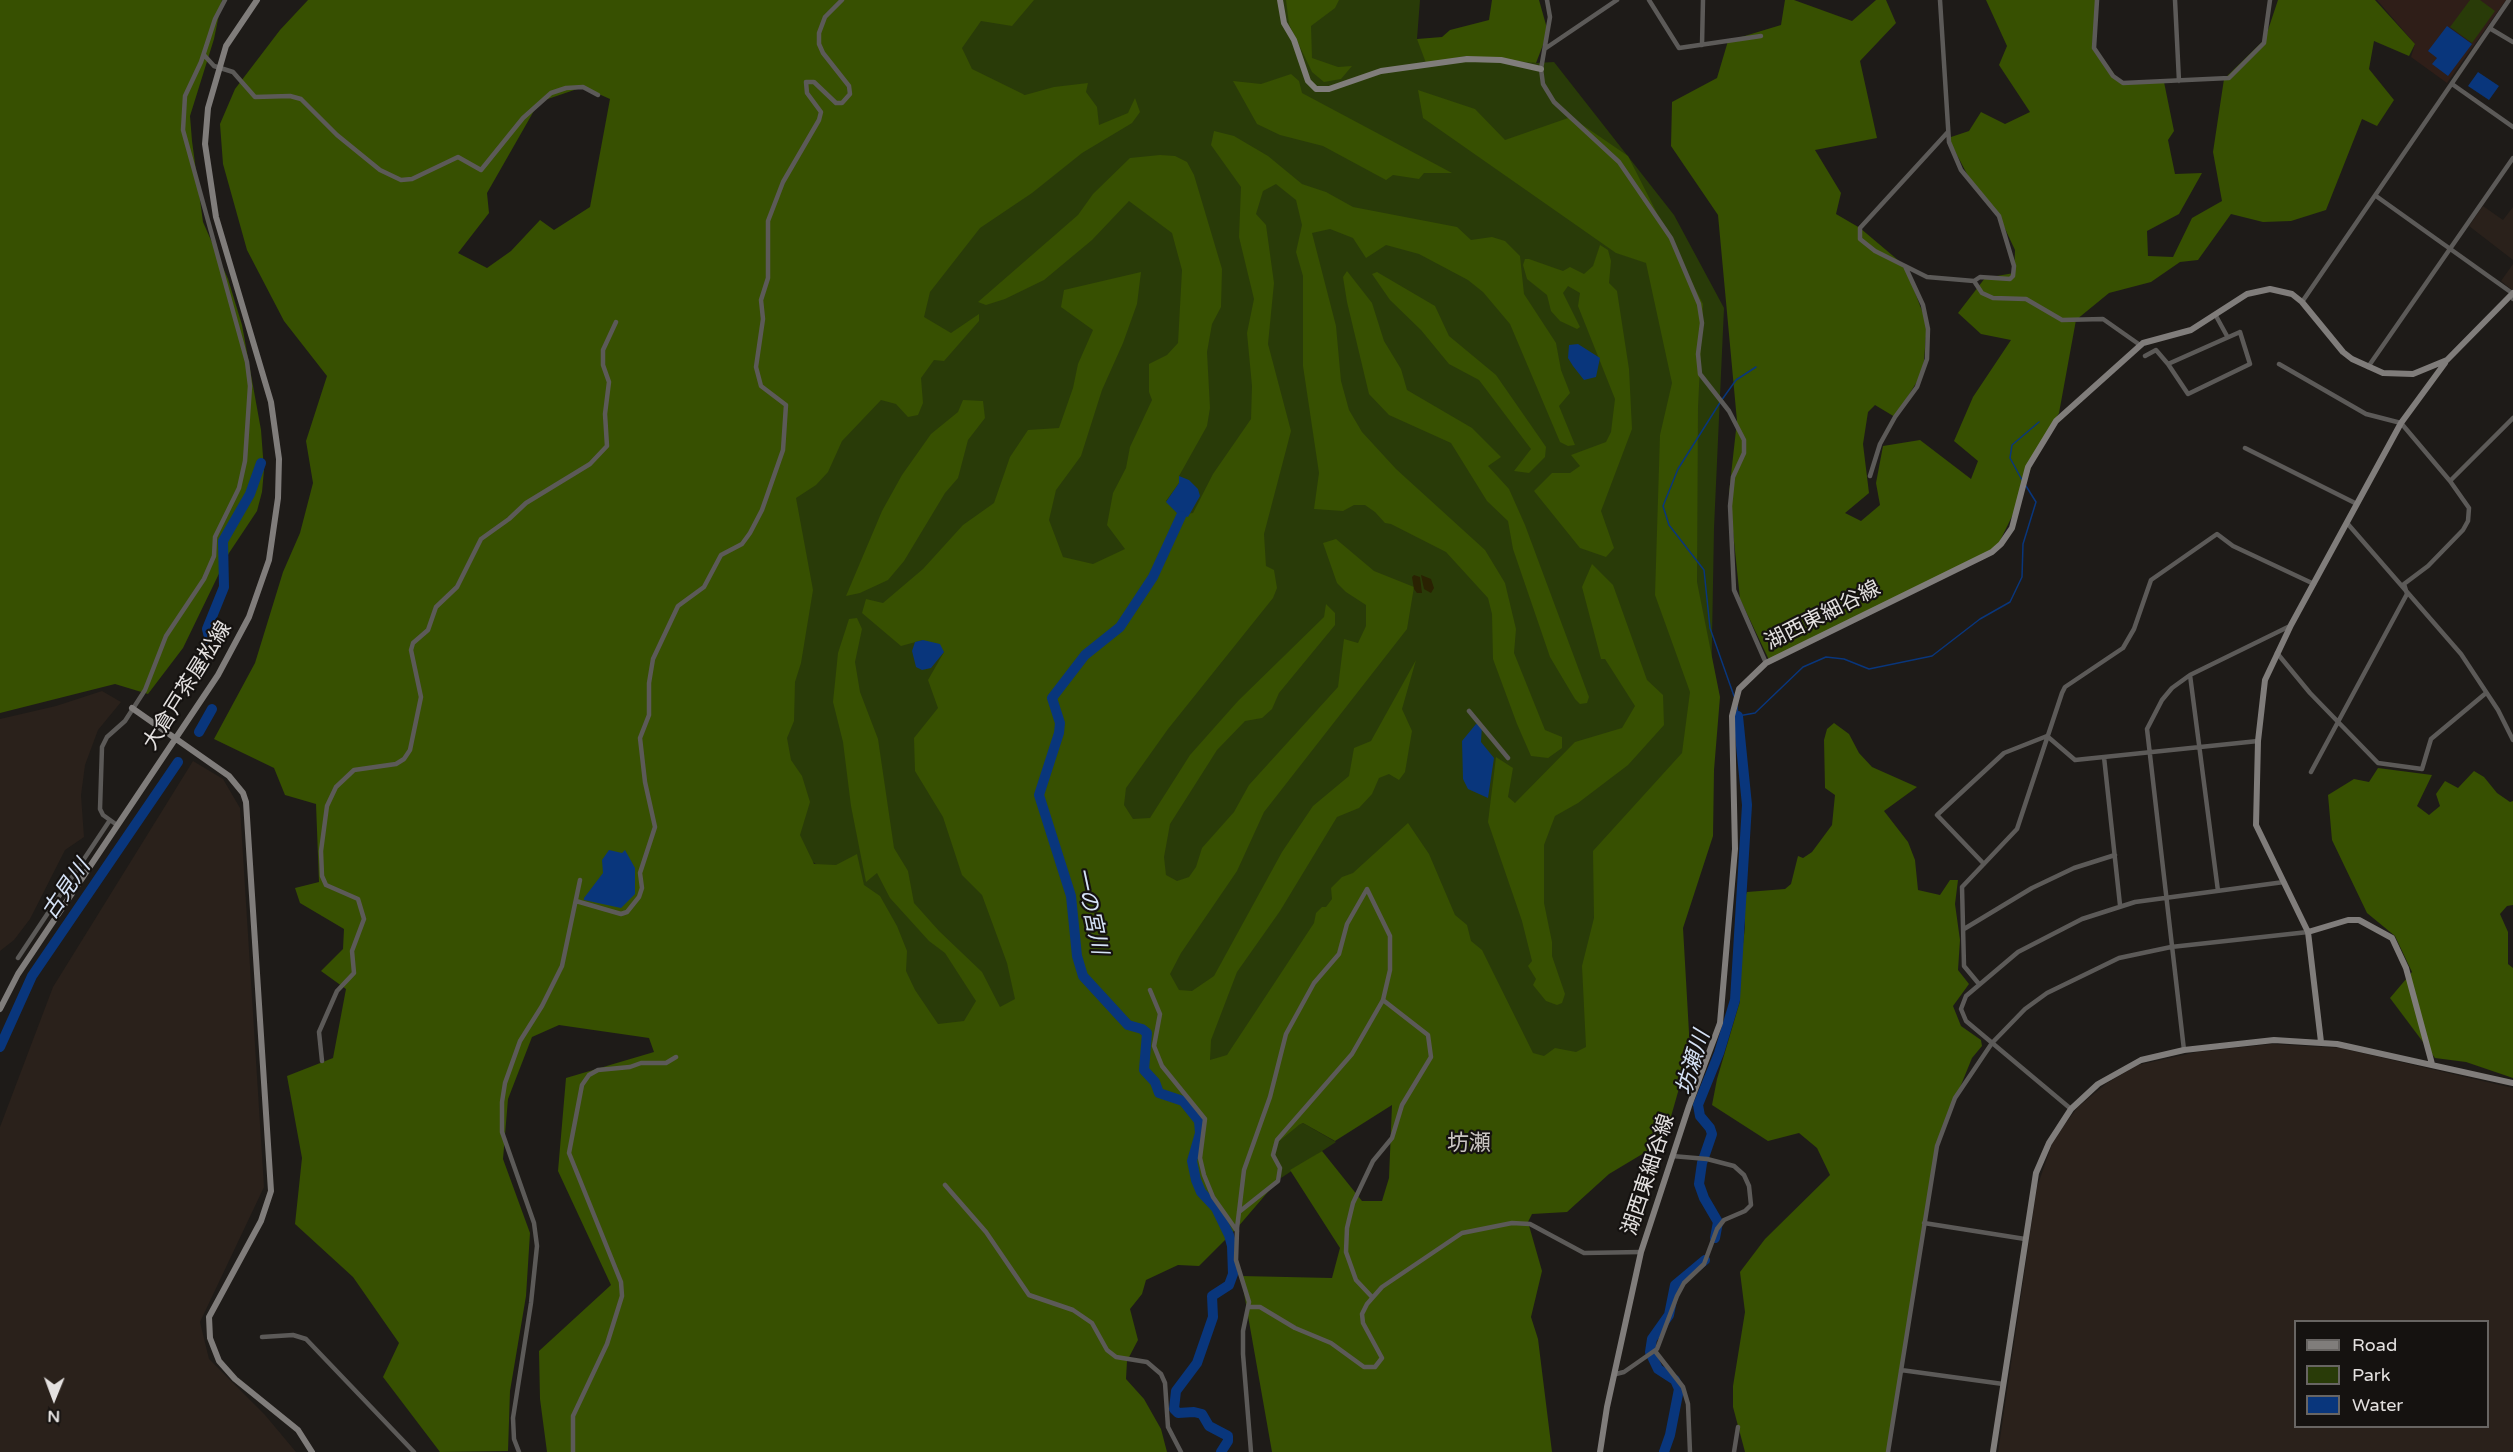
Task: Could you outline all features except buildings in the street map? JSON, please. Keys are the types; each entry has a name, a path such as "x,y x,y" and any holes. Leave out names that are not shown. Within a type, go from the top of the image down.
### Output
{"street":[{"path":"117,825 100,809 102,747 106,737 124,721 145,690 166,636 204,579 214,556 215,537 239,488 245,461 250,386 247,362 183,130 185,96 204,55 215,19 225,0"},
{"name":"大倉戸茶屋松線","path":"0,1009 18,974 218,675 249,617 269,560 278,498 279,459 272,402 216,217 205,144 208,108 226,46 257,0"},
{"path":"576,901 621,914 627,912 639,897 642,888 640,873 655,827 645,782 640,738 649,715 653,658 678,606 704,587 721,555 742,544 750,532 762,510 783,450 786,405 761,386 756,367 763,319 761,300 768,278 768,221 783,182 819,120 821,112 807,93 806,82 814,82 836,103 848,100 849,86 823,53 819,44 819,33 825,17 842,0"},
{"path":"1280,0 1284,23 1294,40 1308,81 1316,89 1329,89 1381,71 1467,59 1501,60 1541,69"},
{"path":"1547,0 1550,17 1541,69 1543,84 1554,102 1619,162 1671,238 1699,304 1702,323 1698,354 1700,374 1729,411 1744,440 1744,453 1733,477 1730,506 1733,579 1744,616 1766,663"},
{"path":"1546,48 1617,0"},
{"path":"1649,0 1679,48 1761,36"},
{"path":"1702,45 1703,0"},
{"path":"1940,0 1947,133 1954,157 1961,170 1999,216 2014,266 2013,276 2010,279 1980,277 1974,281 1928,276 1863,242 1860,228 1947,133"},
{"path":"2097,0 2094,48 2118,82 2224,79 2264,43 2270,0"},
{"path":"2175,0 2178,81"},
{"path":"2302,302 2509,0"},
{"path":"2491,29 2513,42"},
{"path":"204,55 209,63 233,72 255,97 290,96 301,99 344,141 380,170 401,180 412,179 458,157 481,170 523,118 551,93 566,88 583,87 598,95"},
{"path":"2452,84 2513,127"},
{"path":"2368,367 2513,158"},
{"path":"2376,196 2513,293 2513,299"},
{"path":"1870,476 1880,444 1895,417 1917,387 1927,359 1928,329 1923,305 1905,266"},
{"path":"1974,281 1982,293 1993,298 2026,299 2062,320 2103,319 2140,345"},
{"name":"湖西東細谷線","path":"1600,1452 1641,1252 1672,1156 1715,1038 1721,1012 1735,849 1733,705 1739,689 1766,663 1992,552 2012,528 2028,467 2056,421 2140,345 2191,330 2257,291 2282,291 2302,302 2343,352 2383,373 2402,375 2429,370 2447,360 2513,293"},
{"path":"2216,316 2227,336"},
{"path":"322,1061 319,1032 337,991 354,973 352,951 364,919 358,899 326,885 322,876 321,851 327,806 336,787 354,770 396,764 404,759 410,750 421,697 411,650 413,643 428,630 436,607 457,587 481,539 510,519 526,503 590,464 607,446 605,414 609,382 603,365 603,350 616,322"},
{"path":"2145,356 2156,350 2188,394 2250,364 2240,332 2168,364"},
{"path":"2321,1041 2308,932 2256,825 2258,741 2265,680 2291,625 2401,423 2447,360"},
{"path":"2279,364 2366,414 2401,423 2450,481 2469,508 2468,521 2452,544 2404,584 2407,594 2311,772"},
{"path":"2450,481 2513,418"},
{"path":"2245,448 2357,504"},
{"path":"2346,523 2461,654 2513,740"},
{"path":"1979,984 1964,966 1962,887 2018,829 2065,687 2123,648 2134,629 2151,580 2217,534 2232,546 2314,584"},
{"path":"2184,1050 2147,729 2151,718 2172,688 2190,675 2291,625"},
{"path":"2277,653 2310,693 2378,763 2422,769 2432,739 2486,693"},
{"path":"2190,675 2217,891"},
{"path":"132,708 230,776 243,793 246,802 270,1160 269,1201 209,1317 210,1338 219,1361 235,1379 298,1430 312,1452"},
{"path":"1469,711 1508,758"},
{"path":"2047,736 2075,760 2258,741"},
{"path":"1984,864 1937,815 2004,753 2047,736"},
{"path":"2104,757 2120,905"},
{"path":"18,958 110,820"},
{"path":"1964,929 2032,888 2074,868 2115,855"},
{"path":"519,1452 514,1439 513,1418 531,1304 537,1246 534,1223 502,1132 502,1101 505,1083 520,1041 562,966 580,880"},
{"path":"2071,1109 1966,1021 1961,1009 1962,1002 1979,984 2018,952 2082,919 2120,905 2284,882"},
{"path":"1239,1212 1278,1181 1280,1168 1273,1155 1277,1140 1352,1054 1383,1000 1390,970 1390,936 1367,889 1347,924 1339,954 1314,983 1286,1034 1270,1097 1250,1150 1239,1212 1236,1260 1249,1307 1243,1331 1243,1354 1251,1452"},
{"path":"1888,1452 1937,1146 1946,1117 1972,1069 1992,1043 2025,1009 2071,979 2119,958 2172,947 2308,932 2348,920 2359,920 2392,938 2406,968 2432,1064"},
{"path":"1150,990 1160,1014 1154,1046 1162,1066 1205,1119 1200,1158 1204,1175 1213,1197 1237,1231"},
{"path":"1372,1297 1356,1280 1346,1252 1347,1228 1353,1203 1373,1161 1392,1138 1402,1106 1431,1057 1428,1035 1383,1000"},
{"path":"1993,1452 2036,1173 2049,1143 2071,1109 2098,1084 2141,1060 2184,1050 2274,1040 2321,1041 2513,1083"},
{"path":"573,1452 573,1416 599,1364 622,1296 621,1282 568,1153 582,1085 589,1075 598,1071 630,1067 641,1063 666,1063 676,1057"},
{"path":"1616,1374 1624,1372 1655,1351 1665,1332 1677,1296 1684,1283 1704,1264 1717,1229 1724,1220 1748,1209 1751,1201 1744,1175 1734,1166 1672,1156"},
{"path":"945,1185 986,1233 1029,1295 1073,1310 1092,1323 1107,1350 1116,1357 1147,1362 1161,1374 1165,1383 1168,1427 1181,1452"},
{"path":"1924,1223 2025,1239"},
{"path":"1249,1307 1260,1307 1295,1328 1330,1343 1364,1367 1375,1367 1380,1364 1381,1352 1366,1331 1362,1314 1372,1297 1382,1287 1462,1233 1478,1228 1530,1224 1539,1226 1584,1253 1641,1252"},
{"path":"262,1337 293,1335 306,1339 414,1452"},
{"path":"1655,1351 1683,1387 1688,1404 1690,1452"},
{"path":"1901,1370 2003,1384"},
{"path":"1734,1452 1738,1427"}],"shaded area":[{"path":"2377,0 2506,0 2447,83 2411,57 2415,44"},
{"path":"2483,206 2503,220 2513,207 2513,260 2469,226"},
{"path":"2513,264 2513,289 2512,290 2501,281"},
{"path":"102,691 121,702 98,730 85,765 81,795 84,837 65,850 30,919 14,940 0,951 0,719 56,706"},
{"path":"193,761 223,779 240,808 264,1187 200,1322 209,1359 265,1415 296,1452 0,1452 0,1127 53,987"},
{"path":"2272,1044 2340,1048 2513,1088 2513,1452 1998,1452 2037,1187 2052,1144 2078,1107 2107,1083 2138,1065 2197,1052"}],"green space":[{"path":"0,0 222,0 214,39 190,116 192,141 203,222 228,279 242,325 261,430 264,470 257,511 229,553 183,648 148,694 115,684 0,713"},
{"path":"308,0 1034,0 1012,26 981,21 962,48 972,69 1025,95 1054,87 1088,83 1086,92 1097,107 1099,125 1128,113 1135,98 1140,112 1132,123 1082,153 1032,193 980,228 930,292 924,317 951,333 979,314 979,321 944,361 934,360 921,378 923,403 918,415 908,417 896,404 881,400 842,441 828,472 816,485 796,498 813,590 801,663 795,682 794,721 787,738 791,760 802,776 810,802 800,835 814,864 836,865 857,854 864,885 880,896 897,926 907,951 906,971 915,990 938,1024 964,1021 976,1001 945,953 929,941 890,898 877,873 866,882 851,806 843,742 833,702 838,653 849,619 857,618 862,629 855,662 860,692 878,739 894,848 908,871 914,903 939,931 982,972 1000,1007 1015,999 1007,963 982,895 962,875 943,817 915,771 914,738 938,708 928,680 944,652 923,640 901,646 862,613 866,599 883,603 923,569 963,525 994,503 1010,457 1028,430 1059,428 1073,388 1078,364 1093,330 1061,307 1064,290 1141,272 1137,304 1123,343 1102,390 1081,456 1056,490 1049,520 1063,557 1093,564 1125,549 1107,525 1113,493 1126,468 1130,447 1152,400 1149,392 1149,364 1167,355 1178,343 1182,270 1172,233 1129,201 1092,240 1044,280 1005,299 986,305 978,302 1078,215 1093,194 1130,158 1175,156 1187,162 1194,175 1222,269 1221,307 1212,324 1207,352 1210,408 1207,426 1179,476 1179,483 1166,501 1179,515 1193,513 1213,474 1251,419 1252,386 1247,333 1254,299 1239,237 1241,187 1211,145 1214,131 1234,136 1268,156 1302,184 1326,192 1353,207 1457,227 1471,240 1492,237 1505,241 1520,256 1524,294 1556,343 1561,370 1570,393 1559,406 1575,445 1568,446 1560,442 1510,324 1483,292 1468,280 1419,254 1386,245 1366,258 1353,238 1330,229 1312,233 1336,326 1341,381 1349,410 1362,432 1396,469 1485,550 1505,583 1516,629 1514,653 1545,730 1562,737 1562,748 1548,758 1531,756 1517,724 1493,659 1492,614 1488,598 1446,552 1385,523 1365,505 1354,505 1343,511 1314,509 1319,473 1303,366 1303,276 1296,252 1302,225 1296,200 1276,184 1263,191 1256,214 1266,225 1274,283 1268,344 1291,431 1264,534 1266,566 1274,570 1277,588 1273,598 1168,729 1126,788 1124,805 1133,819 1150,818 1190,755 1238,701 1324,617 1326,604 1335,613 1335,625 1279,693 1272,709 1262,718 1245,721 1217,750 1170,824 1164,857 1166,875 1177,881 1189,877 1196,867 1202,848 1234,812 1249,785 1338,687 1344,639 1358,643 1366,626 1366,605 1337,583 1323,543 1336,539 1374,571 1414,587 1407,629 1264,812 1237,871 1181,953 1170,974 1179,990 1192,991 1214,976 1282,852 1313,806 1349,776 1354,748 1371,741 1416,660 1402,709 1412,731 1405,772 1399,780 1389,774 1379,778 1372,794 1359,808 1337,817 1280,911 1237,972 1211,1040 1210,1060 1227,1055 1314,923 1316,913 1322,907 1326,907 1332,899 1331,888 1342,877 1353,873 1408,823 1429,854 1455,915 1467,925 1471,941 1482,950 1533,1053 1544,1056 1555,1048 1576,1052 1586,1047 1582,966 1594,918 1593,851 1682,753 1690,692 1655,595 1660,435 1672,383 1646,263 1616,253 1423,118 1418,90 1475,109 1505,140 1571,117 1628,156 1703,304 1698,407 1697,582 1720,697 1714,770 1713,836 1683,928 1690,1050 1664,1141 1609,1174 1567,1212 1532,1214 1528,1222 1542,1271 1531,1317 1538,1339 1552,1452 1272,1452 1241,1276 1332,1278 1340,1248 1290,1170 1322,1151 1362,1201 1382,1201 1389,1178 1392,1105 1335,1141 1303,1123 1299,1125 1273,1146 1273,1155 1280,1169 1279,1179 1237,1228 1199,1266 1178,1265 1146,1280 1142,1294 1130,1309 1138,1340 1127,1361 1126,1379 1144,1399 1161,1429 1167,1452 547,1452 540,1399 539,1351 611,1285 558,1171 566,1078 654,1052 649,1038 559,1025 532,1037 508,1099 503,1159 530,1233 526,1296 510,1391 508,1451 440,1452 383,1377 399,1343 353,1277 295,1224 302,1158 287,1076 333,1058 346,989 321,971 343,949 344,929 300,903 295,888 319,882 316,804 285,795 274,768 214,739 255,663 283,572 300,533 313,483 306,441 327,376 284,321 247,250 223,164 220,124 235,89 280,30","holes":["583,87 610,99 590,207 554,230 540,220 511,251 487,268 458,253 489,213 487,193 539,102"]},
{"path":"956,0 1420,0 1417,39 1536,63 1554,62 1674,215 1724,308 1714,528 1711,695 1588,1085 1259,1063 939,1065 832,876 799,852 770,710 782,490 1025,95 966,80"},
{"path":"1286,0 1339,0 1335,8 1311,26 1312,58 1338,67 1352,66 1341,79 1324,82 1312,72 1289,24"},
{"path":"1492,0 1539,0 1548,32 1536,63 1466,56 1426,63 1417,39 1442,37 1450,30 1489,20"},
{"path":"1785,0 1794,0 1852,21 1876,0 1886,0 1896,23 1860,61 1877,138 1815,150 1841,193 1836,214 1860,228 1905,266 1927,324 1923,372 1895,417 1875,405 1868,412 1863,444 1869,493 1845,513 1861,521 1880,505 1876,483 1883,446 1920,440 1971,479 1978,461 1954,441 1973,397 2011,340 1981,334 1958,313 1985,278 2014,273 2015,250 1999,216 1975,189 1948,138 1969,131 1981,112 2005,124 2030,112 1999,65 2007,46 1986,0 2097,0 2094,45 2119,81 2164,82 2174,131 2168,140 2175,174 2202,173 2179,214 2147,231 2148,256 2173,257 2192,218 2222,201 2213,152 2224,79 2265,39 2278,0 2375,0 2415,44 2409,56 2374,41 2369,69 2394,100 2377,126 2362,119 2326,210 2291,221 2263,222 2231,214 2198,260 2180,262 2151,282 2109,293 2076,320 2059,413 2039,445 2018,504 1996,549 1770,662 1740,599 1729,493 1737,421 1718,215 1671,146 1672,102 1717,78 1728,41 1781,25"},
{"path":"2470,0 2480,0 2495,11 2472,43 2450,27"},
{"path":"1291,74 1299,81 1302,93 1452,173 1424,173 1419,179 1393,175 1386,180 1323,146 1280,135 1257,124 1233,81 1261,84"},
{"path":"1600,245 1608,250 1611,261 1609,283 1617,291 1629,369 1632,429 1601,511 1614,548 1606,557 1580,548 1534,491 1552,473 1570,473 1580,466 1571,455 1606,442 1611,432 1615,399 1578,306 1580,293 1568,286 1563,293 1580,327 1577,329 1560,321 1551,311 1547,295 1527,279 1523,265 1525,259 1529,259 1563,271 1570,267 1584,274 1593,266"},
{"path":"1347,271 1372,303 1384,341 1401,369 1407,390 1472,428 1501,457 1488,466 1509,489 1525,525 1589,697 1587,703 1580,704 1575,699 1550,657 1513,549 1508,521 1487,501 1451,443 1389,415 1369,394 1347,302 1343,277"},
{"path":"1377,272 1435,306 1449,336 1496,375 1546,447 1545,457 1529,473 1514,471 1531,449 1479,380 1449,364 1421,330 1390,300 1372,274"},
{"path":"963,400 983,401 985,418 968,440 958,478 945,493 904,561 888,580 860,593 846,596 882,511 902,475 931,434 958,412"},
{"path":"1592,564 1613,585 1647,680 1663,695 1664,725 1628,765 1578,803 1555,816 1544,845 1544,903 1552,942 1552,956 1565,994 1562,1003 1557,1005 1546,1001 1533,985 1536,979 1528,966 1532,961 1522,921 1488,822 1496,757 1513,768 1508,797 1515,803 1575,742 1622,728 1635,706 1605,659 1601,659 1582,587"},
{"path":"1834,723 1849,734 1859,753 1872,767 1917,787 1884,811 1908,842 1915,860 1918,890 1940,895 1950,880 1958,880 1955,904 1960,940 1958,970 1969,984 1953,1006 1961,1026 1981,1040 1982,1046 1972,1058 1939,1139 1887,1452 1745,1452 1733,1407 1733,1386 1745,1312 1740,1272 1765,1239 1830,1175 1817,1148 1799,1133 1768,1141 1712,1105 1717,1079 1740,1001 1739,977 1745,927 1744,900 1747,892 1785,889 1791,884 1798,856 1803,858 1812,852 1832,825 1835,795 1825,788 1824,740 1827,729"},
{"path":"2378,768 2432,775 2417,806 2429,815 2440,806 2436,794 2445,781 2458,788 2474,771 2484,777 2497,793 2510,802 2513,801 2513,905 2507,906 2500,914 2508,932 2508,964 2513,968 2513,1078 2466,1062 2435,1058 2390,998 2412,972 2395,936 2367,913 2332,840 2328,795 2354,779 2369,782"},
{"path":"1303,1123 1336,1142 1281,1178 1273,1155 1275,1144 1284,1132"}],"sand":[{"path":"1414,575 1420,577 1422,593 1417,593 1414,589 1412,577"},
{"path":"1421,575 1431,579 1434,588 1431,593 1424,589"}],"water":[{"path":"2447,26 2472,44 2448,76 2432,64 2437,58 2428,51"},
{"path":"2478,72 2499,86 2489,100 2468,86"},
{"path":"1578,344 1600,358 1596,377 1584,380 1568,358 1569,345"},
{"path":"1179,476 1189,480 1198,489 1200,496 1188,517 1179,515 1166,502 1179,483"},
{"path":"923,640 940,644 944,652 931,668 922,670 916,667 912,651 915,642"},
{"path":"1476,724 1482,725 1481,742 1494,758 1488,798 1468,789 1463,779 1462,741"},
{"path":"609,850 622,853 625,850 635,868 635,894 621,908 584,900 603,873 602,860"}],"waterway":[{"path":"1734,696 1710,628 1704,570 1669,525 1663,506 1678,469 1721,401 1736,380 1756,367"},
{"path":"2022,480 2010,458 2012,445 2039,422"},
{"name":"古見川","path":"198,670 210,641 207,629 224,587 223,541 250,494 261,463"},
{"path":"1737,706 1738,716 1755,713 1803,667 1826,657 1844,659 1869,669 1932,656 1980,619 2010,602 2022,577 2023,544 2036,502 2026,486"},
{"name":"一の宮川","path":"1181,516 1153,577 1120,627 1085,655 1052,698 1060,723 1059,733 1039,795 1071,896 1077,956 1083,976 1128,1025 1147,1033 1144,1070 1155,1082 1159,1093 1183,1101 1199,1121 1200,1133 1192,1161 1196,1180 1201,1192 1216,1208 1229,1235 1232,1246 1233,1274 1229,1285 1212,1296 1213,1317 1197,1363 1176,1391 1174,1409 1178,1413 1202,1414 1209,1426 1228,1436 1228,1441 1221,1452"},
{"name":"古見川","path":"199,732 212,709"},
{"name":"坊瀬川","path":"1715,1238 1718,1222 1699,1184 1702,1163 1712,1134 1700,1116 1698,1105 1719,1053 1735,1000 1747,805 1738,716"},
{"name":"古見川","path":"0,1047 32,976 178,762"},
{"name":"坊瀬川","path":"1664,1452 1670,1435 1679,1389 1675,1380 1658,1369 1650,1352 1652,1339 1669,1315 1675,1285 1705,1260"}],"district":[{"name":"坊瀬","path":"1469,1144"}]}
